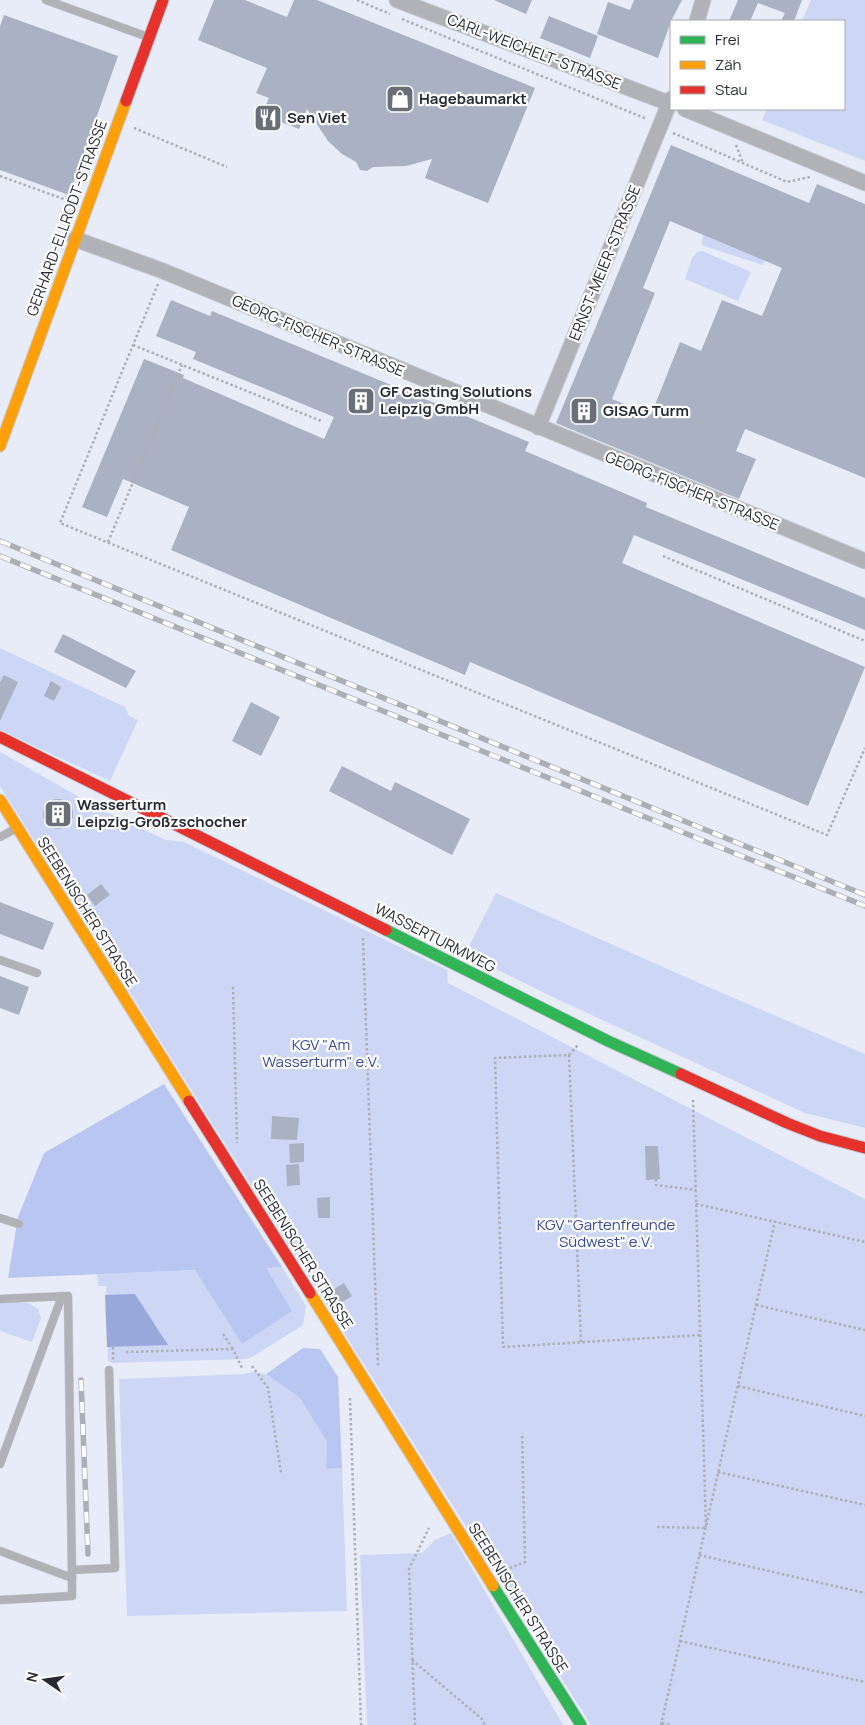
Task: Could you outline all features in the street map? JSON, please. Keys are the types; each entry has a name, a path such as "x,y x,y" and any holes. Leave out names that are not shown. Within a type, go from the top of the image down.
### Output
{"street":[{"name":"GERHARD-ELLRODT-STRASSE","path":"0,446 163,0"},
{"name":"CARL-WEICHELT-STRASSE","path":"397,0 670,102"},
{"path":"697,20 704,0"},
{"name":"ERNST-MEIER-STRASSE","path":"538,427 670,104"},
{"path":"687,110 865,183"},
{"name":"GEORG-FISCHER-STRASSE","path":"75,239 163,272 865,562"},
{"name":"WASSERTURMWEG","path":"0,737 608,1041 788,1123 820,1136 865,1148"},
{"name":"SEEBENISCHER STRASSE","path":"0,800 580,1725"}],"lane":[{"path":"46,0 150,38"},
{"path":"0,837 17,828"},
{"path":"0,960 37,973"},
{"path":"0,1218 19,1224"},
{"path":"0,1464 62,1296"},
{"path":"0,1299 68,1296 72,1574 72,1596 0,1600"},
{"path":"0,1551 72,1574 115,1568 109,1370"}],"path":[{"path":"357,0 393,16"},
{"path":"402,19 661,125 670,132 787,182 814,176"},
{"path":"118,122 227,167"},
{"path":"0,176 86,207"},
{"path":"163,272 60,523 827,835 865,748"},
{"path":"133,345 321,420"},
{"path":"108,542 182,365"},
{"path":"662,556 865,641"},
{"path":"361,1376 378,1367 363,918"},
{"path":"233,987 237,1149"},
{"path":"581,1342 570,1055 494,1058 503,1347 700,1335"},
{"path":"692,1080 706,1528"},
{"path":"656,1179 656,1185 696,1190"},
{"path":"696,1204 865,1242"},
{"path":"671,1725 661,1724 775,1221"},
{"path":"756,1305 865,1330"},
{"path":"223,1334 242,1368"},
{"path":"113,1347 113,1362"},
{"path":"126,1352 233,1349"},
{"path":"252,1366 268,1388 281,1473"},
{"path":"738,1386 865,1416"},
{"path":"350,1398 361,1725"},
{"path":"488,1578 525,1562 522,1433"},
{"path":"718,1472 865,1505"},
{"path":"656,1527 706,1528"},
{"path":"415,1725 408,1569 429,1528"},
{"path":"699,1555 865,1593"},
{"path":"680,1641 865,1682"},
{"path":"412,1660 482,1719 485,1725"}],"green space":[{"path":"811,0 865,0 865,161 762,120 767,110 845,110 845,20 802,20"},
{"path":"703,235 765,261 763,265 704,246 701,243"},
{"path":"702,251 751,272 738,301 685,279 692,258 697,252"},
{"path":"0,648 125,707 129,716 138,720 110,781 0,730"},
{"path":"0,752 102,810 166,840 184,842 447,970 448,983 865,1199 865,1725 591,1725 0,786"},
{"path":"496,893 865,1054 865,1128 805,1113 561,1001 465,954"},
{"path":"282,1267 306,1306 303,1325 252,1357 245,1359 113,1363 108,1361 106,1286 98,1286 97,1274"},
{"path":"0,1303 28,1303 38,1309 41,1318 32,1342 0,1331"},
{"path":"253,1372 266,1374 300,1398 327,1442 326,1469 342,1468 347,1611 127,1616 119,1379 244,1374"},
{"path":"451,1533 563,1725 367,1725 360,1555 422,1553 435,1540"}],"shaded area":[{"path":"164,1084 282,1267 266,1268 292,1311 242,1344 195,1270 8,1278 18,1217 44,1153"},
{"path":"135,1294 168,1345 107,1347 105,1295"},
{"path":"303,1348 320,1349 338,1377 342,1468 326,1469 327,1442 300,1398 266,1374"}],"building":[{"name":"Hagebaumarkt","path":"214,0 245,0 287,17 294,0 317,0 535,88 488,203 425,178 432,159 406,166 373,167 367,171 360,170 356,162 342,154 328,141 307,109 299,129 276,120 273,126 259,121 269,98 256,93 267,68 198,40"},
{"path":"494,0 532,0 526,14"},
{"path":"634,0 682,0 670,20 658,58 597,34 608,2 630,10"},
{"path":"738,0 802,0 794,20 782,20 785,13 758,3 750,20 729,20"},
{"path":"4,15 118,56 69,195 0,170 0,26"},
{"path":"549,16 598,36 590,58 540,38"},
{"path":"671,145 809,203 817,184 865,204 865,478 745,429 736,451 756,459 739,499 556,423","holes":["670,221 782,268 762,316 722,300 701,351 680,342 651,415 612,399 655,293 643,288"]},
{"path":"171,300 210,316 212,311 529,442 525,451 647,503 646,507 865,598 865,630 634,535 622,563 865,667 808,806 470,662 465,675 171,550 189,507 123,479 107,517 82,507 144,359 184,375 183,378 324,439 334,417 193,359 196,352 156,336"},
{"path":"63,634 136,671 126,688 54,652"},
{"path":"4,675 18,682 0,721 0,682"},
{"path":"51,681 61,687 54,701 44,696"},
{"path":"251,702 280,717 261,756 232,741"},
{"path":"342,766 391,791 395,782 470,819 452,855 329,791"},
{"name":"Wasserturm Leipzig-Großzschocher","path":"58,799 64,800 72,808 72,820 64,828 58,829 52,828 44,820 43,814 44,808 52,800"},
{"path":"101,884 110,895 95,906 87,895"},
{"path":"0,902 54,923 43,950 0,934"},
{"path":"0,976 29,987 19,1015 0,1008"},
{"path":"272,1116 299,1118 297,1140 271,1139"},
{"path":"304,1143 304,1162 290,1163 289,1144"},
{"path":"645,1146 658,1146 660,1179 646,1180"},
{"path":"299,1164 300,1185 287,1186 286,1165"},
{"path":"330,1197 330,1218 318,1218 317,1198"},
{"path":"344,1283 352,1296 336,1306 327,1293"}],"railway":[{"path":"0,541 865,895"},
{"path":"0,556 865,906"},
{"path":"81,1380 88,1554"}],"traffic: fast":[{"path":"386,930 608,1041 681,1074"},
{"path":"493,1586 581,1725"}],"traffic: slow":[{"path":"0,446 126,101"},
{"path":"0,800 189,1101"},
{"path":"310,1293 493,1586"}],"traffic: jam":[{"path":"126,101 163,0"},
{"path":"0,737 386,930"},
{"path":"681,1074 787,1123 820,1136 865,1148"},
{"path":"189,1101 310,1293"}],"place":[{"name":"Hagebaumarkt","path":"400,99"},
{"name":"Sen Viet","path":"268,118"},
{"name":"GF Casting Solutions Leipzig GmbH","path":"361,401"},
{"name":"GISAG Turm","path":"584,411"},
{"name":"Wasserturm Leipzig-Großzschocher","path":"58,814"}],"park label":[{"name":"KGV \"Am Wasserturm\" e.V.","path":"321,1054"},
{"name":"KGV \"Gartenfreunde Südwest\" e.V.","path":"606,1234"}]}
